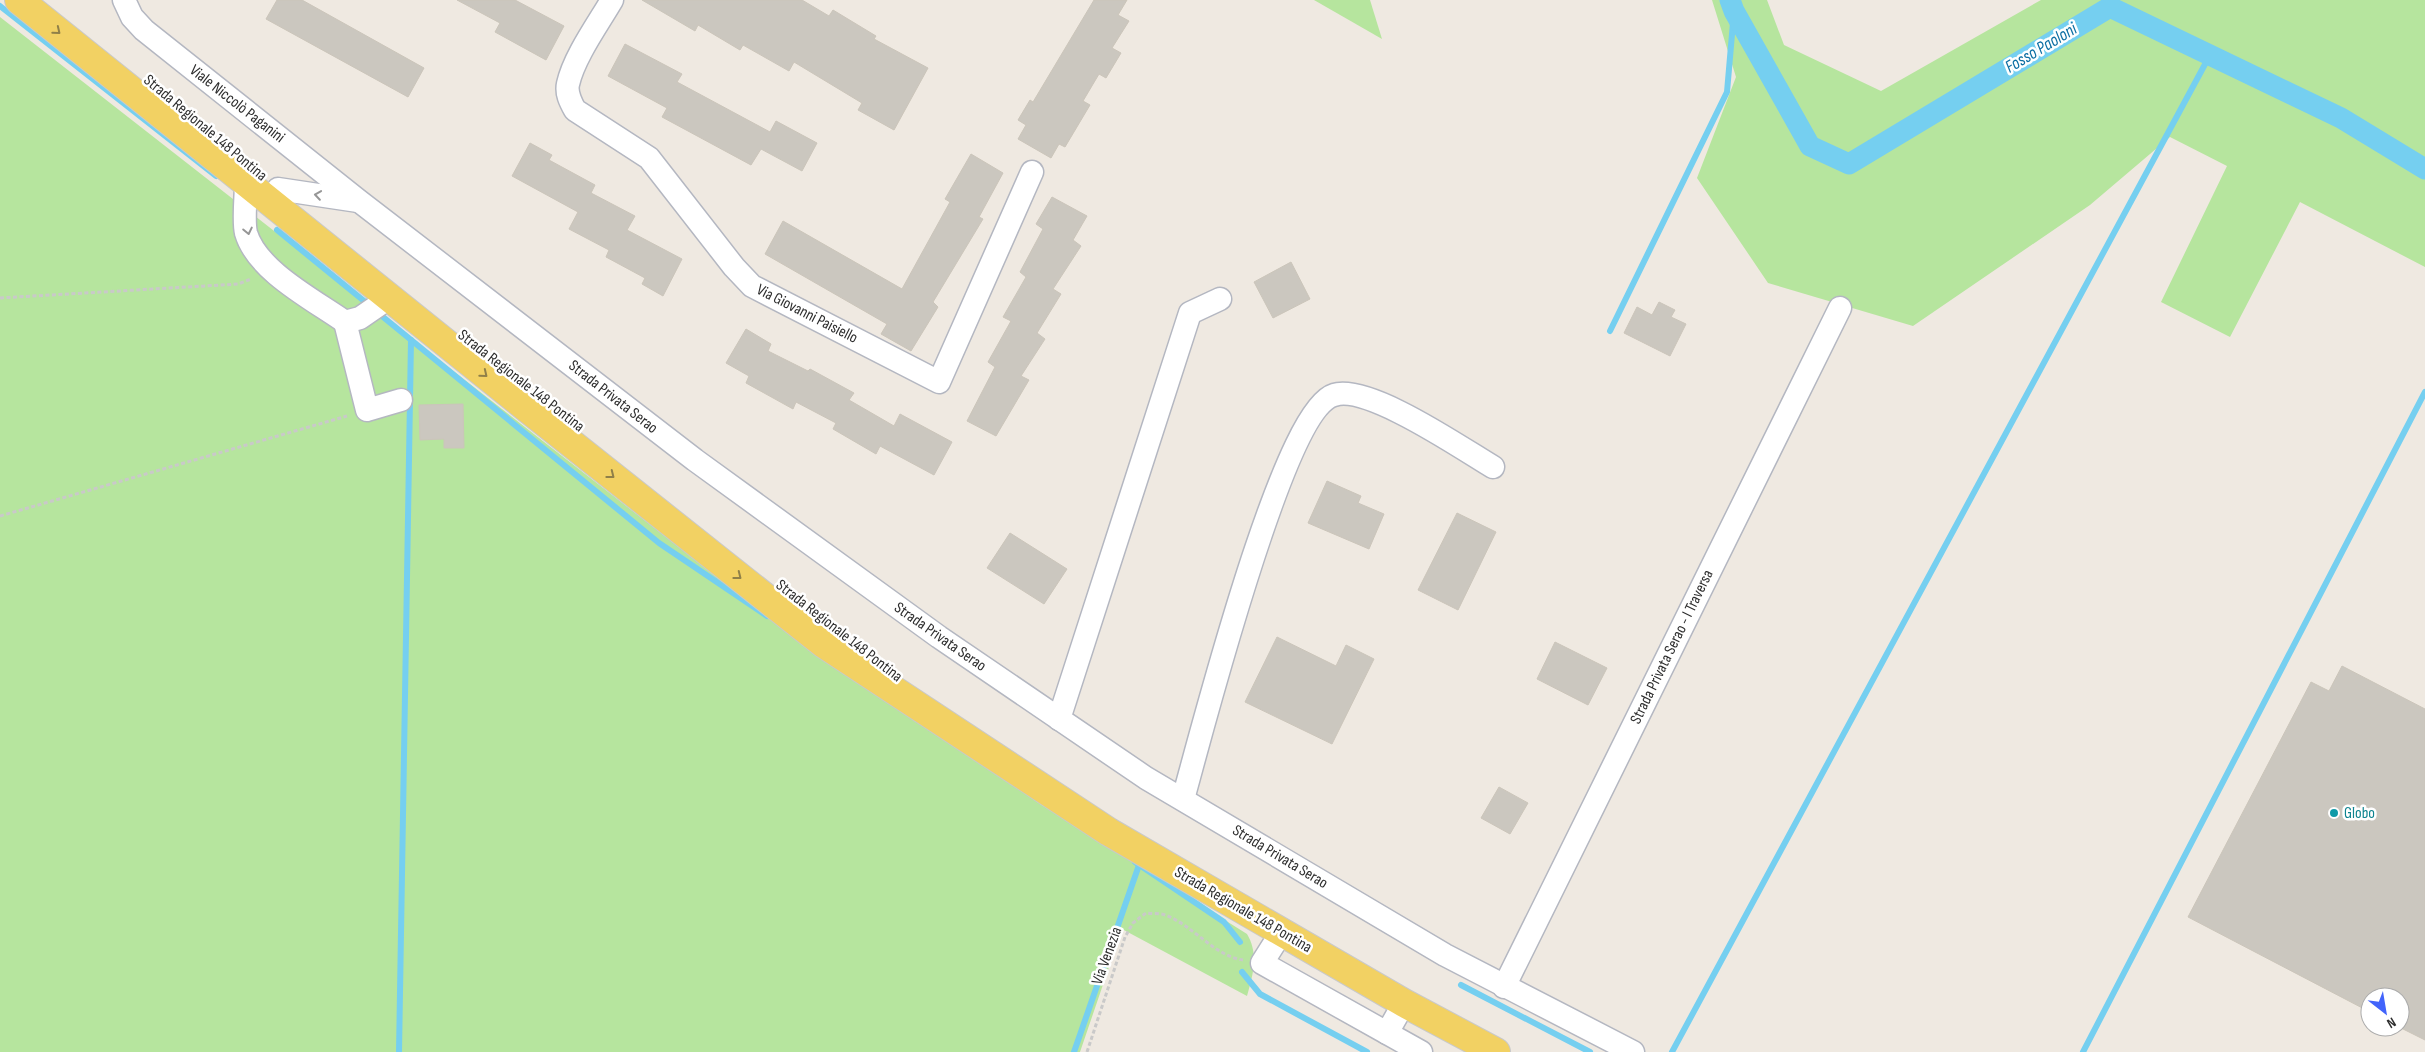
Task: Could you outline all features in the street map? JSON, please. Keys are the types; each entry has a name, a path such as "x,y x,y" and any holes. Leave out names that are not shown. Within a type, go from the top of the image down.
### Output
{"main road":[{"name":"Strada Regionale 148 Pontina","path":"19,0 824,644 1110,832 1281,933 1404,1003 1496,1052"},
{"name":"Strada Regionale 148 Pontina","path":"50,0 278,189 997,757"}],"street":[{"name":"Viale Niccolò Paganini","path":"124,0 132,17 144,30 359,201"},
{"name":"Via Giovanni Paisiello","path":"612,0 575,65 568,85 568,98 575,110 649,158 734,267 752,286 939,382 1032,172"},
{"name":"Strada Regionale 148 Pontina","path":"246,183 246,232 257,254 268,268 353,320"},
{"name":"Strada Privata Serao","path":"278,189 359,201 695,460 939,637 1146,778 1445,955 1633,1052"},
{"path":"390,298 353,320 367,410 401,400"},
{"path":"1059,718 1190,313 1220,299"},
{"name":"Strada Privata Serao - I Traversa","path":"1504,986 1840,308"},
{"path":"1183,800 1258,537 1293,454 1319,404 1333,395 1354,394 1383,403 1493,467"},
{"path":"1281,933 1262,963 1421,1052"},
{"path":"1387,1033 1404,1003"}],"path":[{"path":"0,298 238,284 254,278 268,268"},
{"path":"0,516 367,410"},
{"name":"Via Venezia","path":"1087,1052 1125,937 1133,923 1146,913 1165,915 1196,933 1231,959 1262,963"}],"green space":[{"path":"1314,0 1370,0 1382,39"},
{"path":"1712,0 1767,0 1784,45 1881,91 2041,0 2425,0 2425,267 2300,202 2230,337 2161,302 2227,166 2170,137 2090,205 1913,326 1768,283 1697,178 1736,77"},
{"path":"0,17 712,573 1040,804 1247,934 1253,949 1254,965 1247,996 1122,929 1080,1052 0,1052"}],"building":[{"path":"277,0 302,0 424,68 408,97 266,19"},
{"path":"457,0 515,0 564,26 546,60 495,32 500,23"},
{"path":"642,0 802,0 829,16 833,10 876,36 874,39 928,68 894,130 858,110 862,103 794,62 789,71 743,45 740,50 698,25 695,31"},
{"path":"1094,0 1127,0 1118,15 1129,21 1112,48 1121,53 1106,78 1099,74 1083,101 1090,105 1065,147 1059,144 1051,158 1018,139 1026,125 1018,120 1030,100 1033,102"},
{"path":"625,44 682,74 677,82 770,132 776,121 817,143 802,171 761,149 751,165 662,117 667,108 608,76"},
{"path":"530,143 552,155 549,160 595,185 591,193 635,216 627,230 682,259 663,296 642,284 645,278 606,257 609,250 569,229 578,212 512,176"},
{"path":"971,154 1003,173 979,217 983,219 933,302 938,307 911,351 881,334 887,324 765,254 783,221 902,289 950,202 945,199"},
{"path":"1052,197 1087,216 1073,240 1081,246 1053,289 1061,294 1037,333 1045,339 1021,376 1029,380 996,436 967,421 995,367 988,362 1011,321 1003,317 1026,277 1020,272 1043,229 1036,224"},
{"path":"1291,262 1310,299 1273,318 1254,282"},
{"path":"1659,302 1675,310 1671,317 1686,324 1670,356 1624,333 1637,307 1652,315"},
{"path":"746,329 771,344 768,351 808,371 810,369 854,393 849,400 894,426 900,414 952,442 934,475 880,446 876,454 833,429 836,423 796,402 793,409 746,383 749,376 726,363"},
{"path":"463,404 464,448 444,448 444,439 420,440 419,405"},
{"path":"1327,481 1361,496 1358,503 1384,514 1369,549 1308,523"},
{"path":"1457,513 1496,532 1458,610 1418,590"},
{"path":"1010,533 1067,569 1044,604 987,568"},
{"path":"1277,637 1336,666 1346,645 1374,659 1332,744 1245,702"},
{"path":"1555,642 1607,668 1588,705 1537,679"},
{"name":"Globo","path":"2342,666 2425,709 2425,1040 2410,1032 2410,987 2360,987 2360,1007 2188,917 2311,682 2329,691"},
{"path":"1499,787 1528,803 1510,834 1481,818"}],"waterway":[{"name":"Fosso Paoloni","path":"1730,0 1734,11 1810,146 1849,164 2110,7 2341,118 2425,169"},
{"path":"0,6 216,176"},
{"path":"1610,331 1727,92 1734,11"},
{"path":"1672,1052 2210,55"},
{"path":"277,230 369,305"},
{"path":"377,312 659,543 767,616"},
{"path":"399,1052 411,340"},
{"path":"2083,1052 2425,392"},
{"path":"1135,862 1224,922 1240,942"},
{"path":"1074,1052 1139,865"},
{"path":"1242,972 1260,994 1367,1052"},
{"path":"1461,985 1590,1052"}],"place":[{"name":"Globo","path":"2334,813"}]}
